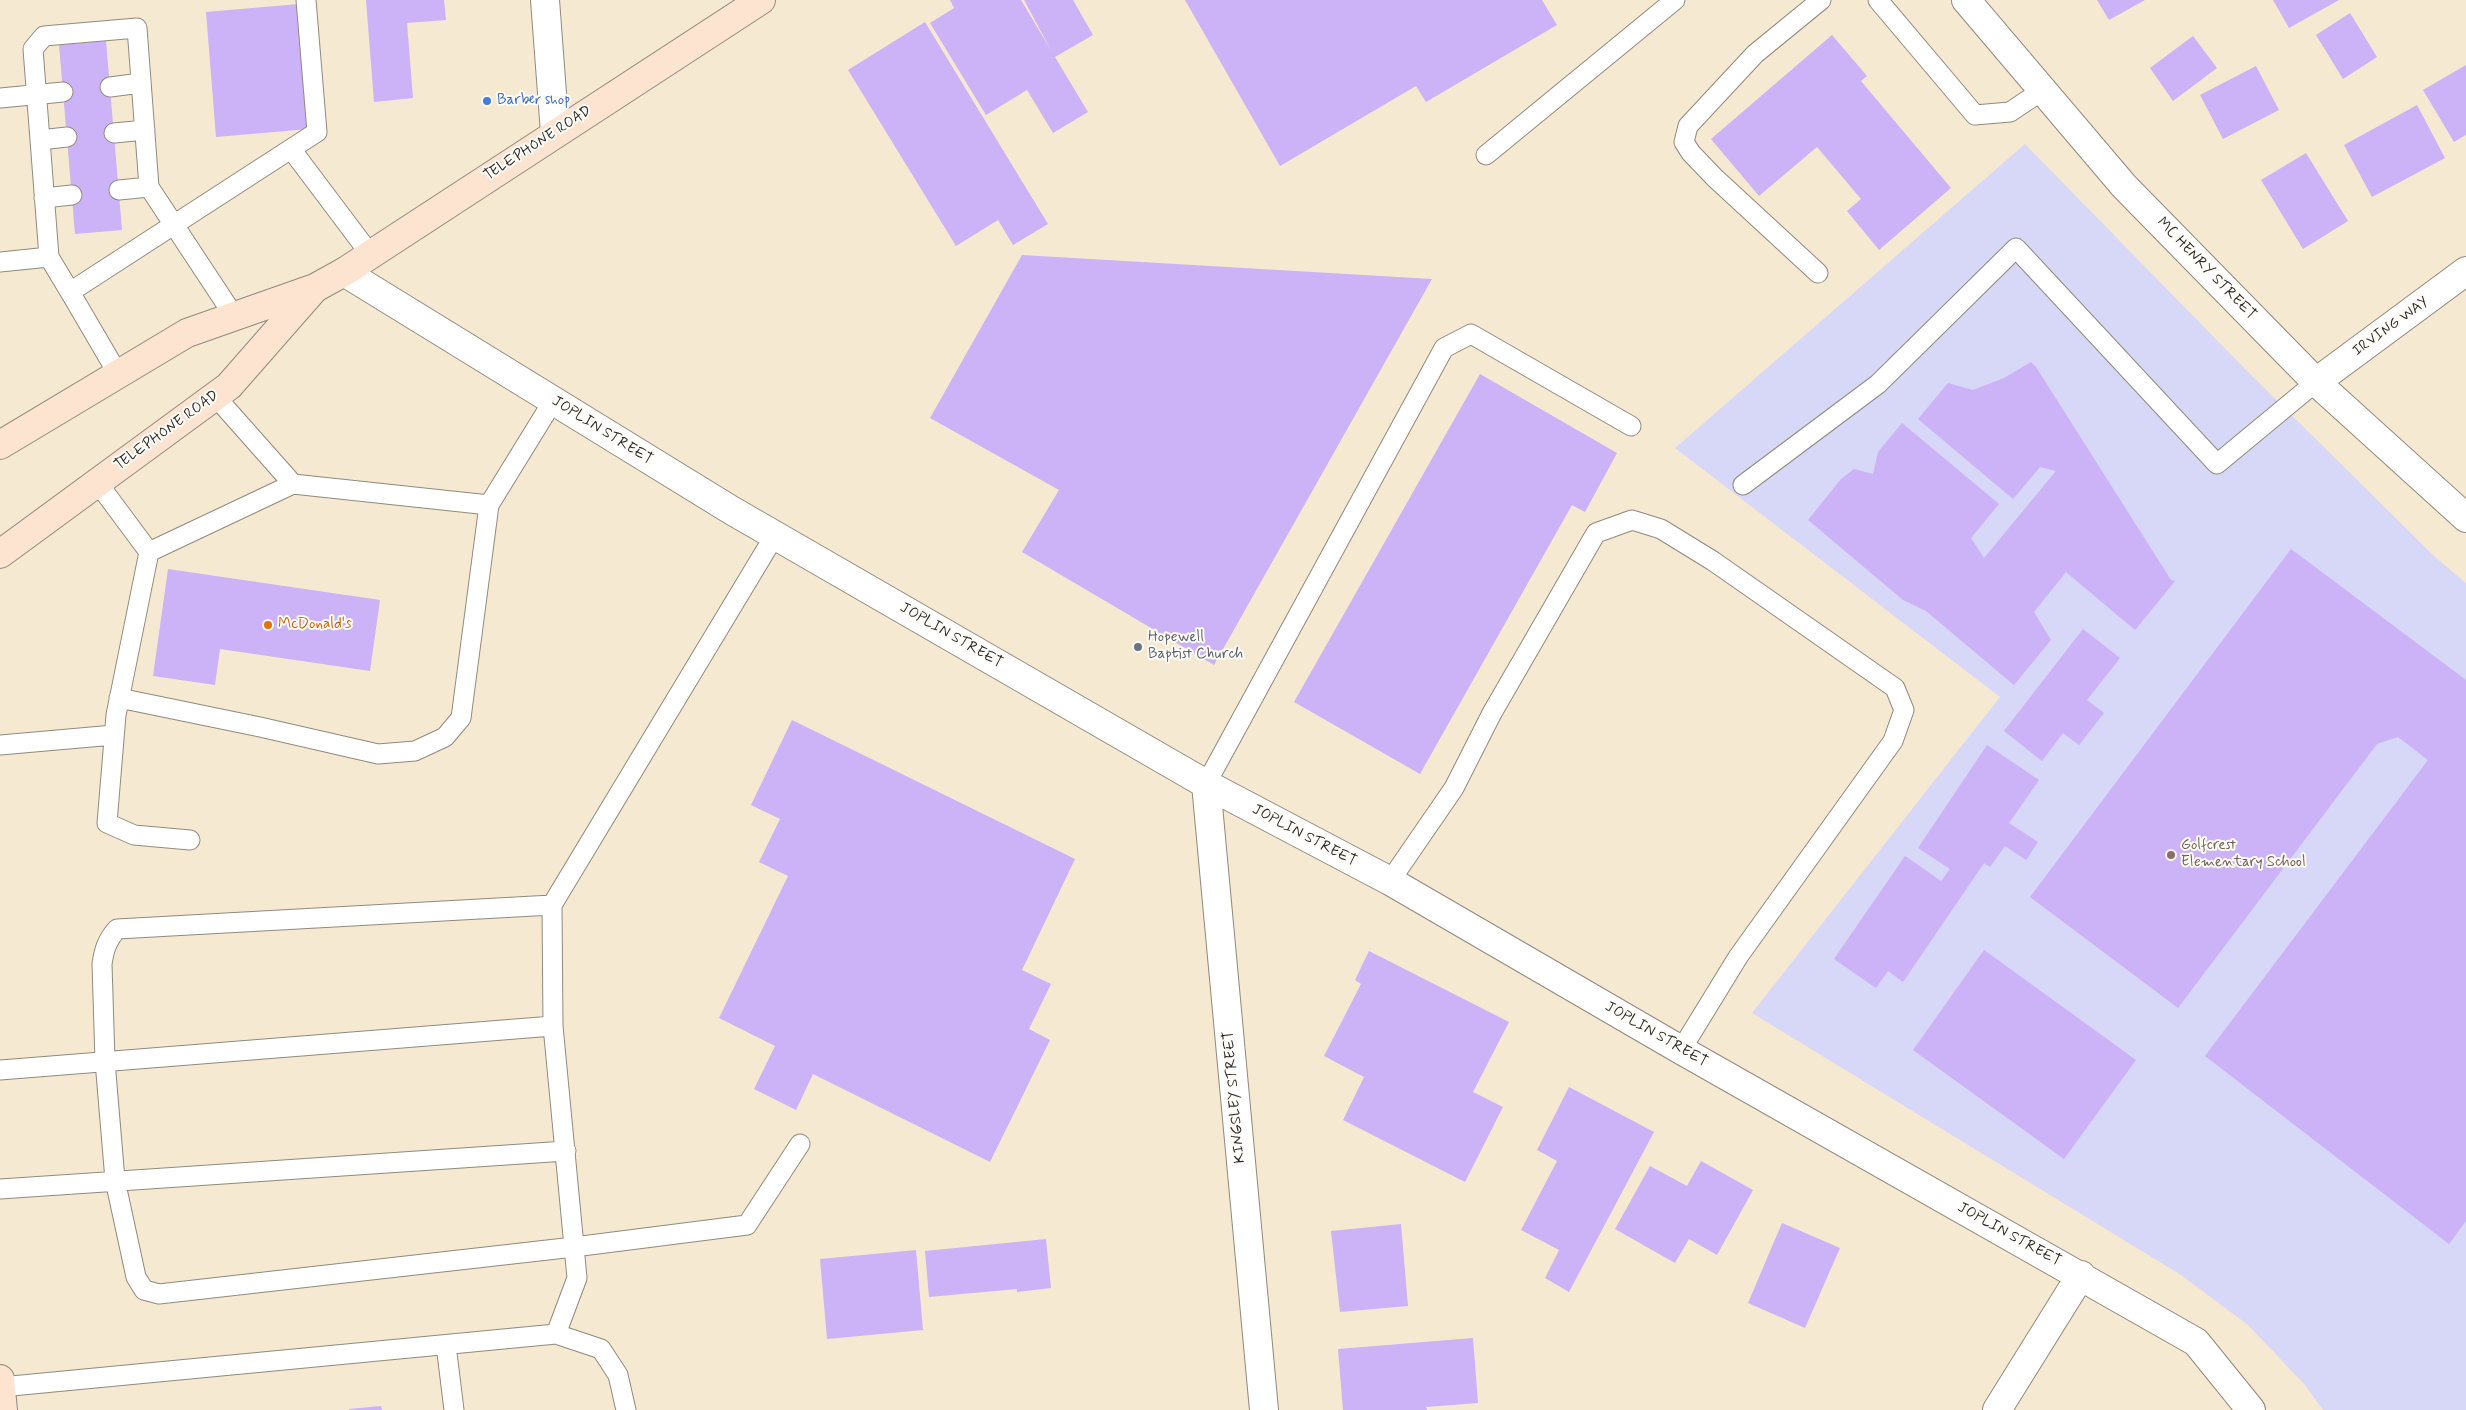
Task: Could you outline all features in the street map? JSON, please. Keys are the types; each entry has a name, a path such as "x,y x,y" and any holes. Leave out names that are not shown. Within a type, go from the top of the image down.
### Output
{"main road":[{"name":"TELEPHONE ROAD","path":"0,446 187,332 315,288 344,272 762,0"},
{"name":"TELEPHONE ROAD","path":"0,554 229,386 315,288"}],"street":[{"path":"545,0 555,133"},
{"name":"MC HENRY STREET","path":"1966,0 2124,186 2316,382 2466,518"},
{"name":"IRVING WAY","path":"2316,382 2466,271"},
{"name":"JOPLIN STREET","path":"344,272 775,535 1206,784 1390,881 1681,1050 2196,1342 2252,1410"},
{"name":"KINGSLEY STREET","path":"1206,784 1264,1410"},
{"path":"1997,1410 2081,1276"}],"lane":[{"path":"70,292 317,132 306,0"},
{"path":"1486,155 1675,0"},
{"path":"1818,273 1715,178 1684,142 1688,126 1755,54 1821,0"},
{"path":"1878,0 1975,115 2010,112 2043,90"},
{"path":"118,374 48,257 33,49 44,36 137,28 149,187 234,316"},
{"path":"110,86 141,82"},
{"path":"0,98 63,92"},
{"path":"114,133 144,130"},
{"path":"40,140 67,137"},
{"path":"291,149 370,254"},
{"path":"119,190 149,187"},
{"path":"44,198 72,194"},
{"path":"1743,485 1878,384 2016,248 2217,464 2316,382"},
{"path":"0,262 48,257"},
{"path":"1206,784 1444,348 1471,334 1631,426"},
{"path":"215,396 293,484"},
{"path":"119,698 378,754 415,751 445,737 460,718 489,505 554,401"},
{"path":"97,482 149,552 119,698 107,823 134,835 190,840"},
{"path":"149,552 293,484 489,505"},
{"path":"1390,881 1454,788 1492,714 1596,533 1632,520 1661,529 1713,561 1895,688 1904,710 1892,741 1738,957 1681,1050"},
{"path":"556,1334 577,1278 553,1026 552,905 775,535"},
{"path":"0,745 114,735"},
{"path":"552,905 117,929 108,938 102,964 114,1180 136,1277 144,1290 159,1294 574,1247 747,1224 800,1144"},
{"path":"0,1070 106,1060 553,1026"},
{"path":"0,1189 566,1151"},
{"path":"1,1399 446,1345 556,1334 601,1349 618,1375 626,1410"},
{"path":"446,1345 454,1410"}],"shaded area":[{"name":"Golfcrest Elementary School","path":"2025,144 2246,370 2435,557 2466,583 2466,1410 2323,1410 2305,1385 2248,1325 2181,1275 1752,1013 2000,697 1675,448"}],"building":[{"path":"366,0 444,0 446,20 407,23 413,98 374,102"},
{"path":"950,0 1021,0 1052,52 1024,0 1073,0 1093,35 1055,57 1088,112 1053,133 1027,90 986,115 930,23 954,8"},
{"path":"1185,0 1542,0 1557,25 1426,102 1416,86 1280,166"},
{"path":"2097,0 2145,0 2109,20"},
{"path":"2273,0 2339,0 2289,28"},
{"path":"299,4 309,129 216,137 206,12"},
{"path":"2350,13 2377,57 2343,79 2316,35"},
{"path":"925,22 1048,224 1013,245 998,220 956,246 848,70"},
{"path":"1832,35 1867,76 1861,81 1951,188 1879,250 1847,211 1861,199 1817,147 1759,196 1711,139"},
{"path":"2193,36 2217,68 2173,101 2150,68"},
{"path":"106,41 122,230 75,234 59,45"},
{"path":"2466,65 2466,135 2454,142 2423,90"},
{"path":"2256,66 2279,110 2223,139 2200,95"},
{"path":"2417,105 2445,158 2372,197 2344,145"},
{"path":"2306,153 2348,221 2303,249 2261,180"},
{"path":"1022,255 1432,279 1214,665 1022,552 1059,490 930,418"},
{"path":"2031,362 2036,367 2171,580 2175,581 2135,630 2066,572 2034,612 2051,640 2014,685 1926,611 1903,600 1808,520 1841,479 1854,469 1873,474 1878,452 1902,423 1999,504 1971,538 1984,558 2056,471 2040,467 2013,499 1918,419 1948,383 1973,390 2004,378"},
{"path":"1480,374 1617,453 1585,512 1572,505 1420,774 1294,702"},
{"path":"2291,549 2466,680 2466,1221 2449,1244 2205,1056 2428,760 2398,737 2377,744 2178,1008 2030,897"},
{"name":"McDonald's","path":"168,569 380,600 370,671 220,649 215,685 153,676"},
{"path":"2083,629 2120,658 2087,700 2104,713 2079,745 2063,733 2042,761 2004,731"},
{"path":"792,720 1075,859 1022,970 1051,984 1029,1029 1050,1040 990,1162 813,1074 796,1110 754,1089 775,1046 719,1018 788,876 759,862 780,819 751,805"},
{"path":"1987,745 2039,780 2009,823 2038,842 2026,860 2005,846 1990,867 1984,863 1903,982 1888,971 1876,988 1834,959 1905,856 1941,881 1950,869 1918,848"},
{"path":"1984,950 2136,1060 2064,1159 1913,1050"},
{"path":"1369,951 1509,1022 1473,1092 1503,1107 1465,1182 1343,1120 1364,1077 1324,1056 1361,984 1355,980"},
{"path":"1569,1087 1654,1132 1569,1292 1545,1278 1559,1250 1521,1230 1557,1161 1537,1150"},
{"path":"1701,1161 1753,1190 1717,1255 1689,1239 1675,1263 1615,1229 1650,1166 1687,1186"},
{"path":"1782,1223 1840,1248 1805,1328 1748,1303"},
{"path":"1401,1224 1408,1306 1340,1312 1331,1231"},
{"path":"1046,1239 1051,1288 1017,1292 1017,1289 929,1297 925,1251"},
{"path":"916,1250 923,1330 827,1339 820,1259"},
{"path":"1473,1338 1478,1403 1426,1407 1427,1410 1343,1410 1338,1349"},
{"path":"381,1406 382,1410 349,1410 349,1409"}],"place":[{"name":"Barber shop","path":"487,101"},
{"name":"McDonald's","path":"268,625"},
{"name":"Hopewell Baptist Church","path":"1138,647"},
{"name":"Golfcrest Elementary School","path":"2171,855"}]}
